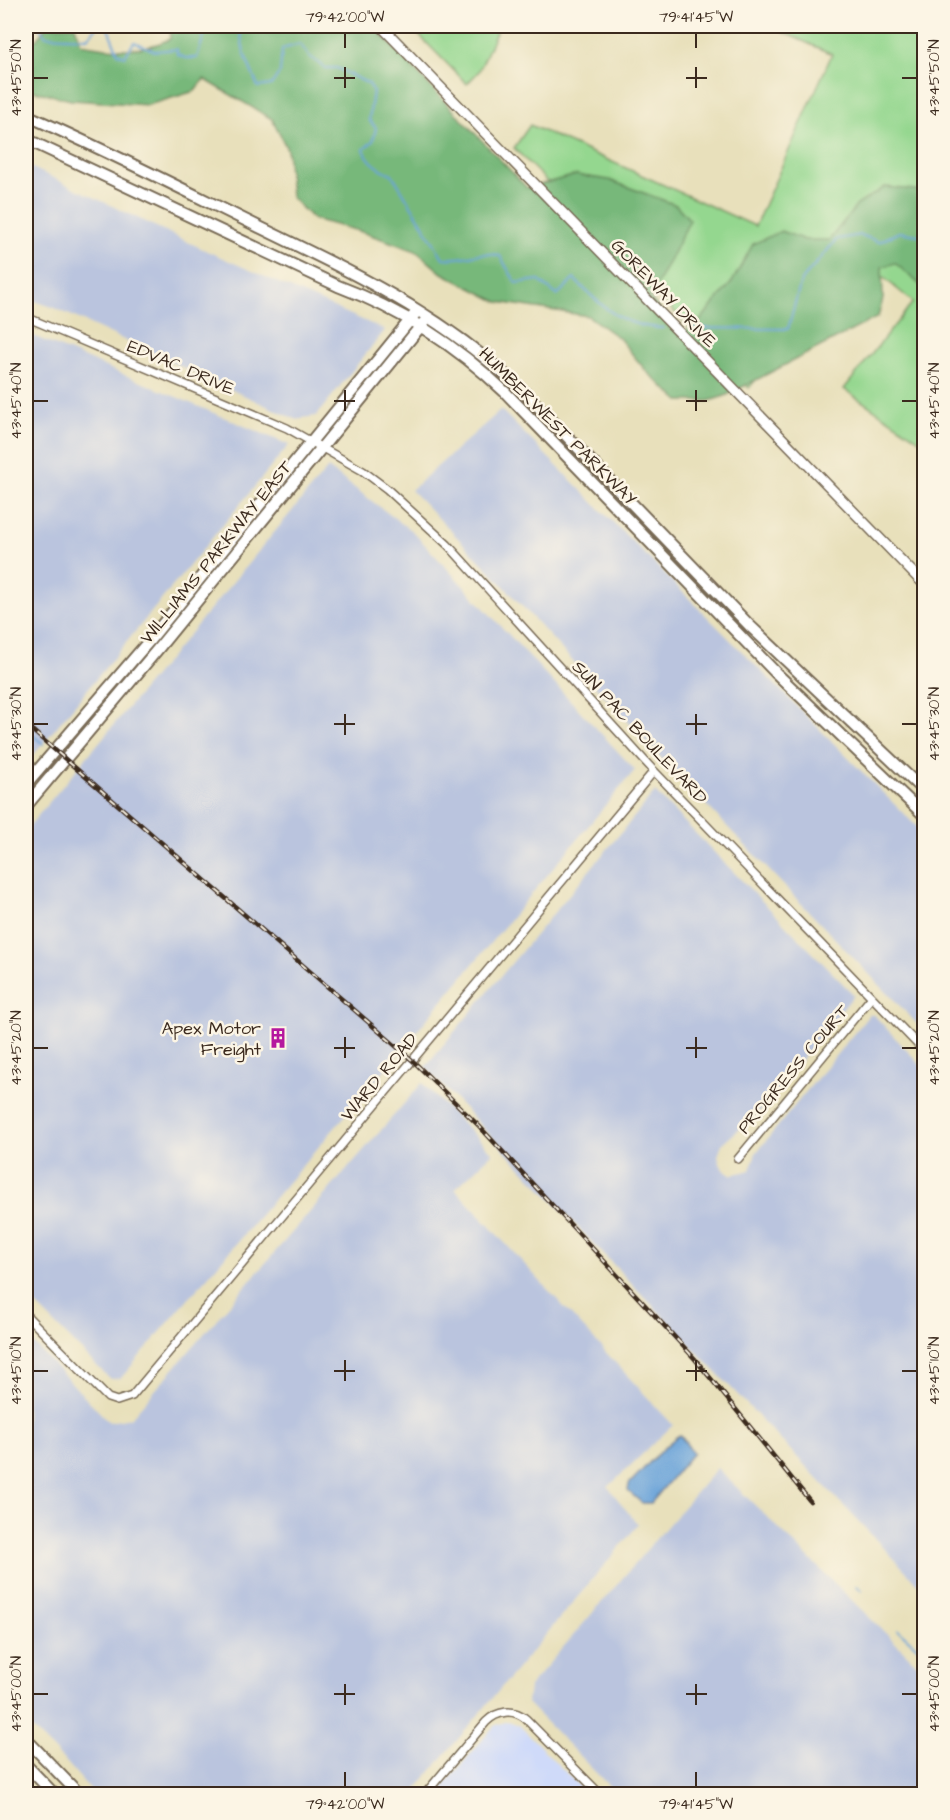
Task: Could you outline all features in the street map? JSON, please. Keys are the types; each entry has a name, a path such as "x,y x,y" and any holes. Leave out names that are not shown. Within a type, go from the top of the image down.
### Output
{"main road":[{"name":"HUMBERWEST PARKWAY","path":"26,115 213,204 419,309 498,367 750,626 924,791"},
{"name":"HUMBERWEST PARKWAY","path":"26,139 338,286 373,299 411,319 464,355 505,392 776,674 924,815"},
{"name":"WILLIAMS PARKWAY EAST","path":"26,784 149,641 419,309"},
{"name":"WILLIAMS PARKWAY EAST","path":"26,806 322,449 429,316"},
{"path":"26,1739 79,1794"},
{"path":"26,1765 54,1794"}],"street":[{"name":"GOREWAY DRIVE","path":"381,26 924,584"},
{"name":"EDVAC DRIVE","path":"26,317 280,425 322,449"},
{"name":"SUN PAC BOULEVARD","path":"322,449 363,471 430,527 654,771 924,1051"},
{"name":"WARD ROAD","path":"26,1315 95,1388 108,1398 124,1400 132,1396 654,771"},
{"name":"PROGRESS COURT","path":"738,1159 871,998"},
{"path":"425,1794 486,1722 492,1716 505,1712 518,1714 526,1719 600,1794"}],"shaded area":[{"path":"26,165 209,252 385,330 316,416 295,419 55,308 26,298"},
{"path":"26,333 289,445 26,764"},
{"path":"501,410 924,834 924,1031 663,760 491,572 411,490"},
{"path":"328,468 413,532 635,770 392,1061 121,1378 110,1379 26,1295 26,830"},
{"path":"655,792 854,995 758,1113 722,1144 718,1156 722,1168 732,1175 750,1170 756,1153 869,1015 874,1015 924,1069 924,1590 425,1067"},
{"path":"422,1083 493,1153 455,1189 673,1425 608,1487 638,1525 412,1794 94,1794 68,1764 26,1723 26,1336 109,1422 131,1418"},
{"path":"717,1468 924,1671 924,1794 617,1794 527,1703 529,1687"},
{"path":"508,1721 519,1725 587,1794 437,1794 494,1726"}],"green space":[{"path":"47,26 75,26 81,44 126,49 148,47 170,39 171,26 373,26 527,188 576,175 609,180 676,205 690,220 650,298 681,334 698,323 732,282 753,244 781,231 805,240 829,240 857,205 885,187 924,191 924,288 895,263 882,267 883,299 878,317 725,396 709,401 679,401 647,372 619,338 588,316 498,302 442,273 416,251 359,231 313,219 291,197 287,149 272,119 204,79 195,91 148,105 71,100 26,89 26,41 36,40"},
{"path":"410,26 499,26 479,71 467,84"},
{"path":"769,26 924,26 924,443 844,389 913,302 860,258 749,388 514,148 530,125 755,226 832,54"},
{"path":"901,26 924,26 924,39 909,34"}],"water":[{"path":"680,1435 693,1453 651,1503 642,1503 628,1491 629,1484"}],"waterway":[{"path":"38,26 46,36 87,38 98,26"},
{"path":"107,26 118,53 125,56 134,42 155,51 177,49 177,54 185,58 197,58 205,32 210,26"},
{"path":"239,26 244,53 258,87 271,85 280,72 282,49 300,44 309,56 325,68 337,68 369,84 373,91 369,120 376,128 373,141 364,149 366,154 375,164 392,174 443,258 459,258 478,254 500,256 516,283 538,280 557,295 574,279 614,314 636,324 663,328"},
{"path":"693,328 788,329 801,281 837,239 861,235 879,242 899,232 924,236"},
{"path":"26,729 43,744"},
{"path":"857,1586 862,1591"},
{"path":"898,1630 924,1653"}],"railway":[{"path":"26,725 412,1060 479,1126 695,1359 810,1501"}],"place":[{"name":"Apex Motor Freight","path":"278,1038"}]}
